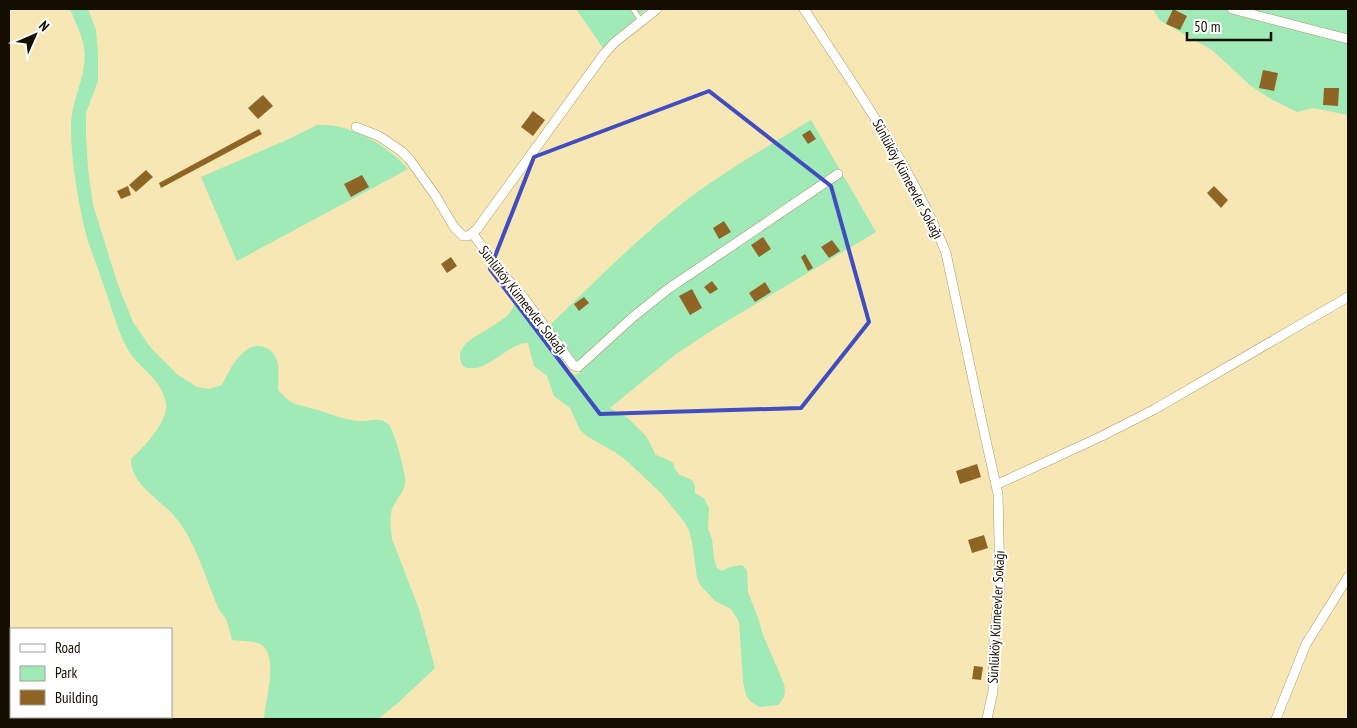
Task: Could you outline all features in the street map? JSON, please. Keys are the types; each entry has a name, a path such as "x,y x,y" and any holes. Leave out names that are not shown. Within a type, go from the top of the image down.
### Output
{"street":[{"name":"Sünlüköy Kümeevler Sokağı","path":"356,127 378,136 401,151 425,181 458,232 468,236 473,234 594,66 615,42 657,9"},
{"name":"Sünlüköy Kümeevler Sokağı","path":"804,9 911,179 946,253 982,427 998,494 1000,589 994,635 993,691 987,719"},
{"path":"1232,9 1348,39"},
{"name":"Sünlüköy Kümeevler Sokağı","path":"473,234 501,272 524,298 573,365 578,367 662,293 838,174"},
{"path":"996,484 1102,436 1156,409 1348,297"},
{"path":"1276,719 1306,644 1348,577"}],"lane":[{"path":"633,9 641,21"}],"highlighted area":[{"path":"709,91 831,186 869,322 801,408 600,414 490,269 534,157"}],"green space":[{"path":"70,9 88,9 96,30 98,81 86,113 88,169 93,205 118,285 133,322 151,348 178,375 197,387 208,389 222,385 240,355 252,347 262,346 270,350 276,358 278,390 290,401 347,419 358,421 381,420 388,424 393,433 401,458 405,482 391,513 392,539 419,609 435,668 378,719 264,719 270,678 269,657 266,649 258,643 232,640 227,621 218,607 200,560 189,538 170,511 141,485 132,469 131,459 159,426 166,410 166,403 159,386 131,355 124,342 88,241 78,198 71,135 72,113 85,57 82,38"},
{"path":"576,9 647,9 603,48"},
{"path":"1153,9 1348,9 1348,115 1313,108 1297,112 1271,99 1251,86 1212,50 1159,20"},
{"path":"811,120 876,232 714,329 676,354 610,408 628,418 646,436 656,455 673,463 680,475 692,480 695,486 695,493 704,498 709,508 708,529 712,539 717,568 722,571 730,567 742,565 747,570 748,592 785,690 784,698 778,705 759,707 750,701 746,695 743,681 739,622 731,609 715,601 701,586 697,578 689,530 661,493 628,462 580,430 570,408 554,396 547,376 534,366 528,343 514,346 492,361 477,368 464,366 461,363 460,356 461,351 468,342 507,316 515,302 520,300 540,324 570,373 575,375 580,373 548,327 635,244 689,198 734,167"},
{"path":"317,125 330,125 367,137 390,152 408,169 237,261 201,177"}],"building":[{"path":"1173,9 1187,16 1180,30 1166,24"},
{"path":"1263,70 1278,73 1274,91 1259,88"},
{"path":"1324,88 1339,88 1338,106 1323,105"},
{"path":"263,95 273,106 258,119 248,108"},
{"path":"533,111 545,120 533,136 521,127"},
{"path":"259,129 262,134 161,188 159,183"},
{"path":"810,130 816,139 808,144 802,135"},
{"path":"146,170 153,177 136,192 129,185"},
{"path":"362,175 369,187 351,197 344,184"},
{"path":"128,186 131,195 121,199 117,191"},
{"path":"1214,186 1228,200 1221,208 1207,193"},
{"path":"724,221 731,232 719,239 713,228"},
{"path":"763,237 771,249 759,257 751,245"},
{"path":"832,240 840,251 829,258 821,247"},
{"path":"805,254 813,268 808,271 801,257"},
{"path":"451,257 457,266 447,273 441,264"},
{"path":"712,281 718,289 710,294 704,287"},
{"path":"765,282 771,292 755,302 749,293"},
{"path":"692,289 702,308 690,315 679,296"},
{"path":"584,297 589,303 579,311 574,304"},
{"path":"977,464 981,477 960,484 956,471"},
{"path":"984,535 988,548 972,553 968,540"},
{"path":"974,666 983,667 981,680 972,679"}]}
